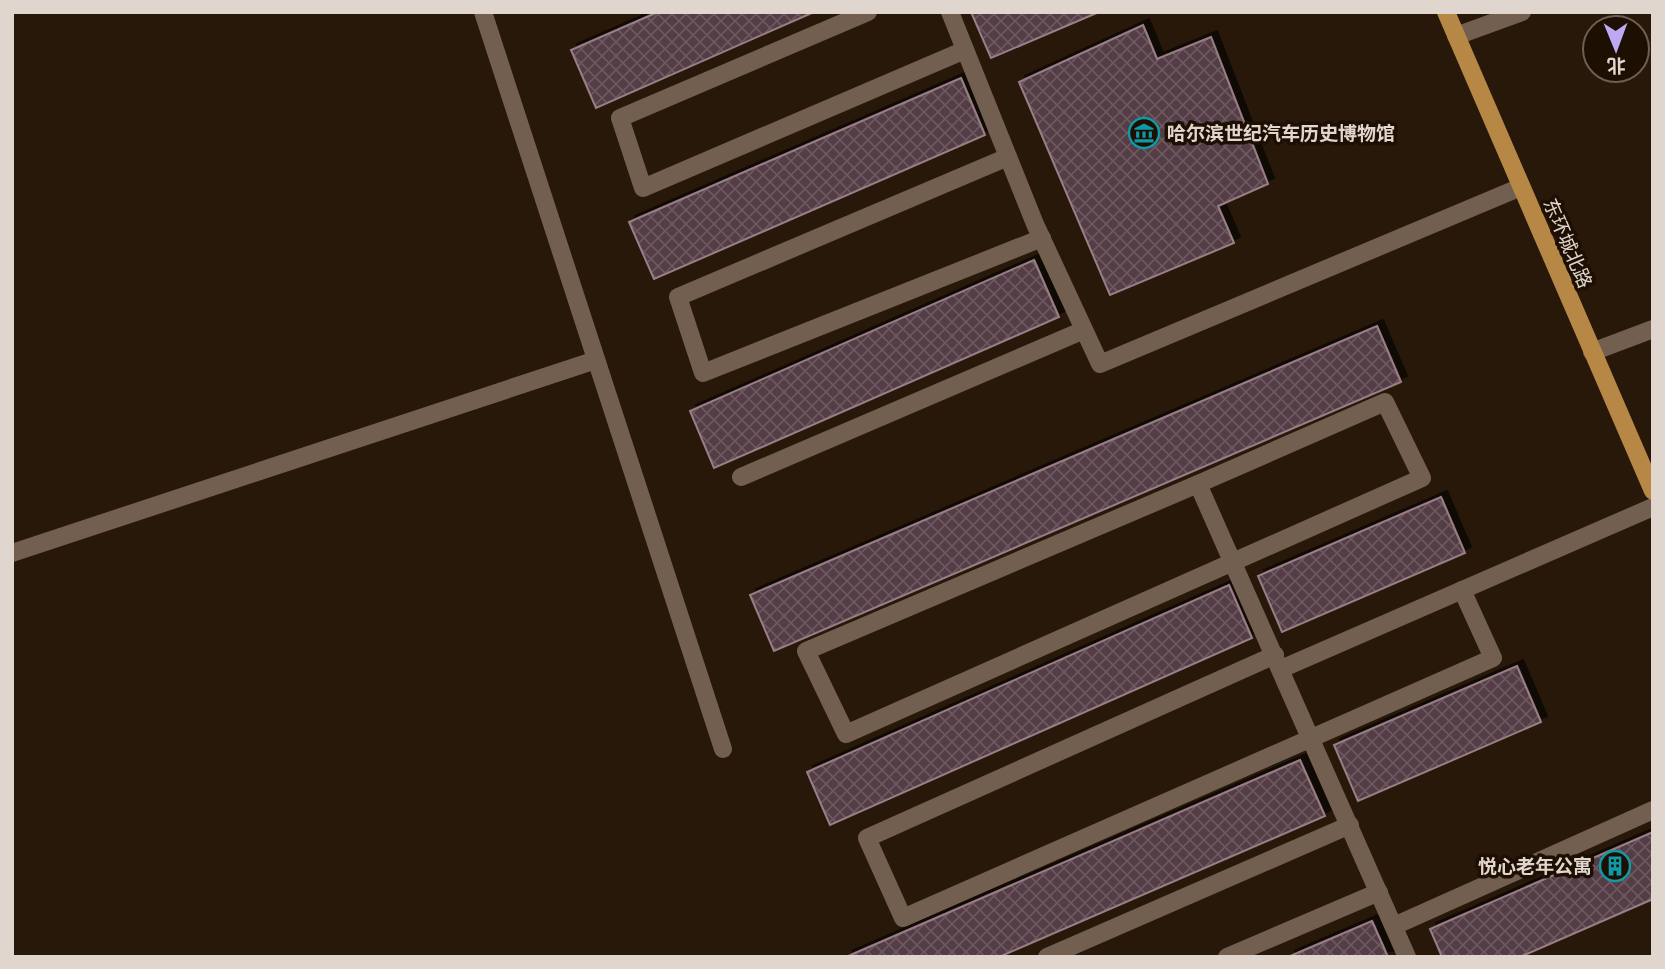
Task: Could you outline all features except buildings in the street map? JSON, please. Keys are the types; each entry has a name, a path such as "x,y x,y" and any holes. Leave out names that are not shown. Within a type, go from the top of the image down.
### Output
{"main road":[{"name":"东环城北路","path":"1446,12 1653,491"}],"street":[{"path":"483,12 723,749"},
{"path":"868,12 620,118 643,188 965,50"},
{"path":"950,12 1042,238 1100,364 1521,187"},
{"path":"1456,36 1522,12"},
{"path":"1008,157 678,297 703,373 1042,238"},
{"path":"1592,352 1653,329"},
{"path":"741,477 1084,330"},
{"path":"12,553 596,360"},
{"path":"1385,402 1422,478 1233,561 846,734 806,651 1385,402"},
{"path":"1198,484 1408,957"},
{"path":"1462,590 1493,658 903,918 867,838 1278,662 1462,590 1653,507"},
{"path":"1394,926 1653,810"},
{"path":"1047,957 1350,825"},
{"path":"1227,957 1379,892"}],"place":[{"name":"哈尔滨世纪汽车历史博物馆","path":"1144,133"},
{"name":"悦心老年公寓","path":"1615,866"}]}
